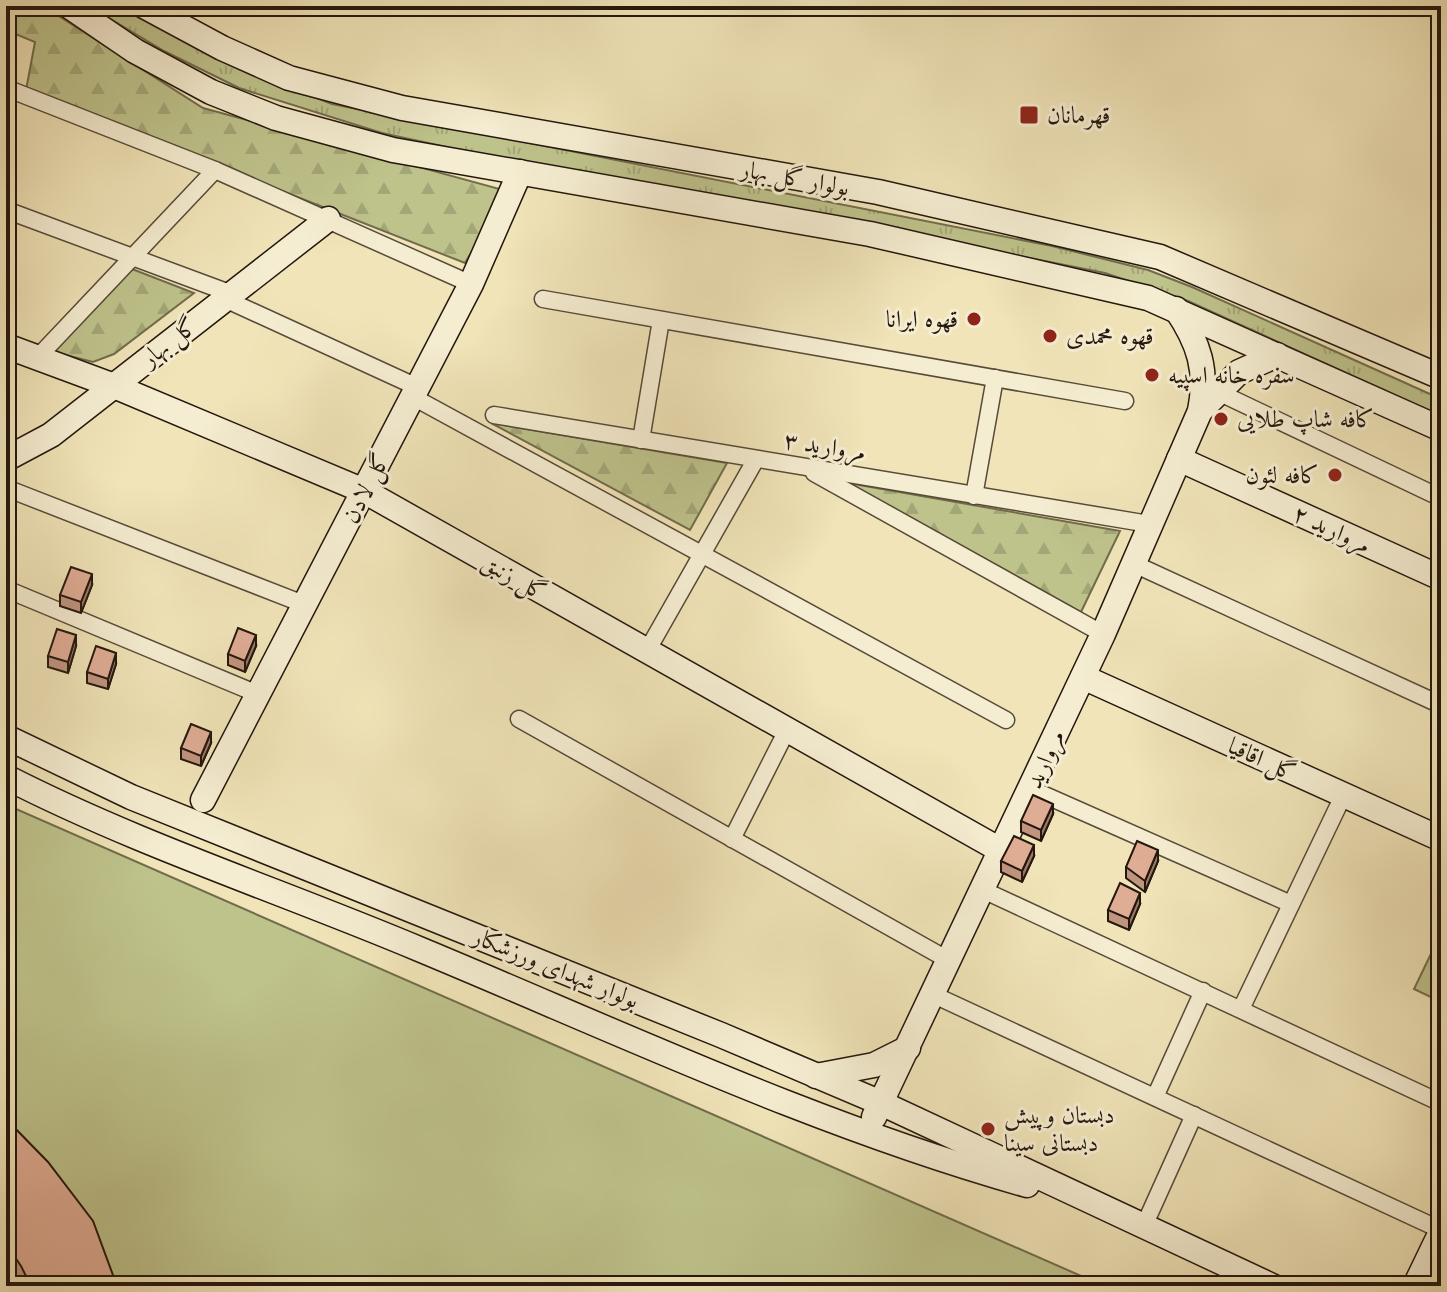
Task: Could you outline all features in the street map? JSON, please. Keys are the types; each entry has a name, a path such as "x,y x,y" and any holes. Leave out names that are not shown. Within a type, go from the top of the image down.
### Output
{"main road":[{"name":"بولوار گل بهار","path":"69,6 135,51 211,92 276,118 393,150 870,234 1148,298 1441,429"},
{"name":"بولوار گل بهار","path":"144,6 222,48 289,78 402,108 878,192 1160,257 1441,377"},
{"name":"گل لادن","path":"203,800 471,284 520,172"},
{"name":"گل بهار","path":"6,459 51,435 328,219"},
{"name":"مروارید","path":"866,1133 1103,634 1200,411 1205,385 1203,360 1192,333 1175,308"},
{"name":"گل زنبق","path":"6,346 114,386 364,491 1002,851"},
{"name":"مروارید","path":"1200,411 1239,372 1277,355"},
{"name":"مروارید ۲","path":"1179,459 1441,578"},
{"name":"گل اقاقیا","path":"1083,677 1441,839"},
{"name":"بولوار شهدای ورزشکار","path":"6,737 131,797 881,1103 1272,1286"},
{"name":"بولوار شهدای ورزشکار","path":"6,777 116,830 393,938 866,1133 1102,1206"},
{"path":"816,1076 874,1065 908,1048"},
{"path":"1415,1286 1441,1231"}],"street":[{"path":"6,88 215,170 471,284"},
{"path":"38,357 215,170"},
{"path":"6,210 228,296 415,392 1006,720"},
{"path":"543,299 1125,401"},
{"path":"641,440 661,320"},
{"path":"974,496 995,378"},
{"path":"1218,392 1441,498"},
{"name":"مروارید ۳","path":"494,415 1149,524"},
{"path":"647,651 756,459"},
{"path":"802,467 1103,634"},
{"path":"6,488 306,605"},
{"path":"1132,563 1441,705"},
{"path":"6,589 260,695"},
{"path":"519,719 950,961"},
{"path":"732,839 787,730"},
{"path":"1031,789 1291,904"},
{"path":"1241,1009 1343,796"},
{"path":"983,890 1441,1103"},
{"path":"1155,1097 1203,991"},
{"path":"934,995 1441,1231"},
{"path":"1144,1226 1194,1115"}],"green space":[{"path":"6,6 43,6 203,108 507,191 465,263 26,90 35,42 6,30"},
{"path":"89,6 118,6 219,60 332,104 1052,246 1148,270 1441,399 1441,416 1188,301 1105,273 844,221 548,169 382,133 239,88 164,51"},
{"path":"132,269 194,293 114,354 93,362 50,351"},
{"path":"491,423 727,463 690,530"},
{"path":"848,483 1120,531 1081,612"},
{"path":"7,805 1104,1286 6,1286"},
{"path":"1441,933 1441,1002 1414,989"}],"building":[{"path":"71,567 92,574 81,602 60,595"},
{"path":"238,628 256,635 245,661 228,654"},
{"path":"57,629 76,635 68,662 48,656"},
{"path":"96,646 116,653 108,679 87,672"},
{"path":"191,724 211,732 201,756 181,748"},
{"path":"1033,795 1053,804 1041,830 1021,821"},
{"path":"1014,836 1034,845 1022,871 1001,861"},
{"path":"1137,841 1158,850 1145,881 1126,867"},
{"path":"1120,883 1140,893 1129,919 1108,910"},
{"path":"6,1119 48,1162 93,1221 117,1286 31,1286 6,1244"}],"place":[{"name":"قهرمانان","path":"1029,115"},
{"name":"قهوه ایرانا","path":"974,319"},
{"name":"قهوه محمدی","path":"1050,336"},
{"name":"سفره خانه اسپیه","path":"1152,375"},
{"name":"کافه شاپ طلایی","path":"1221,419"},
{"name":"کافه لئون","path":"1335,475"},
{"name":"دبستان وپیش دبستانی سینا","path":"988,1129"}]}
